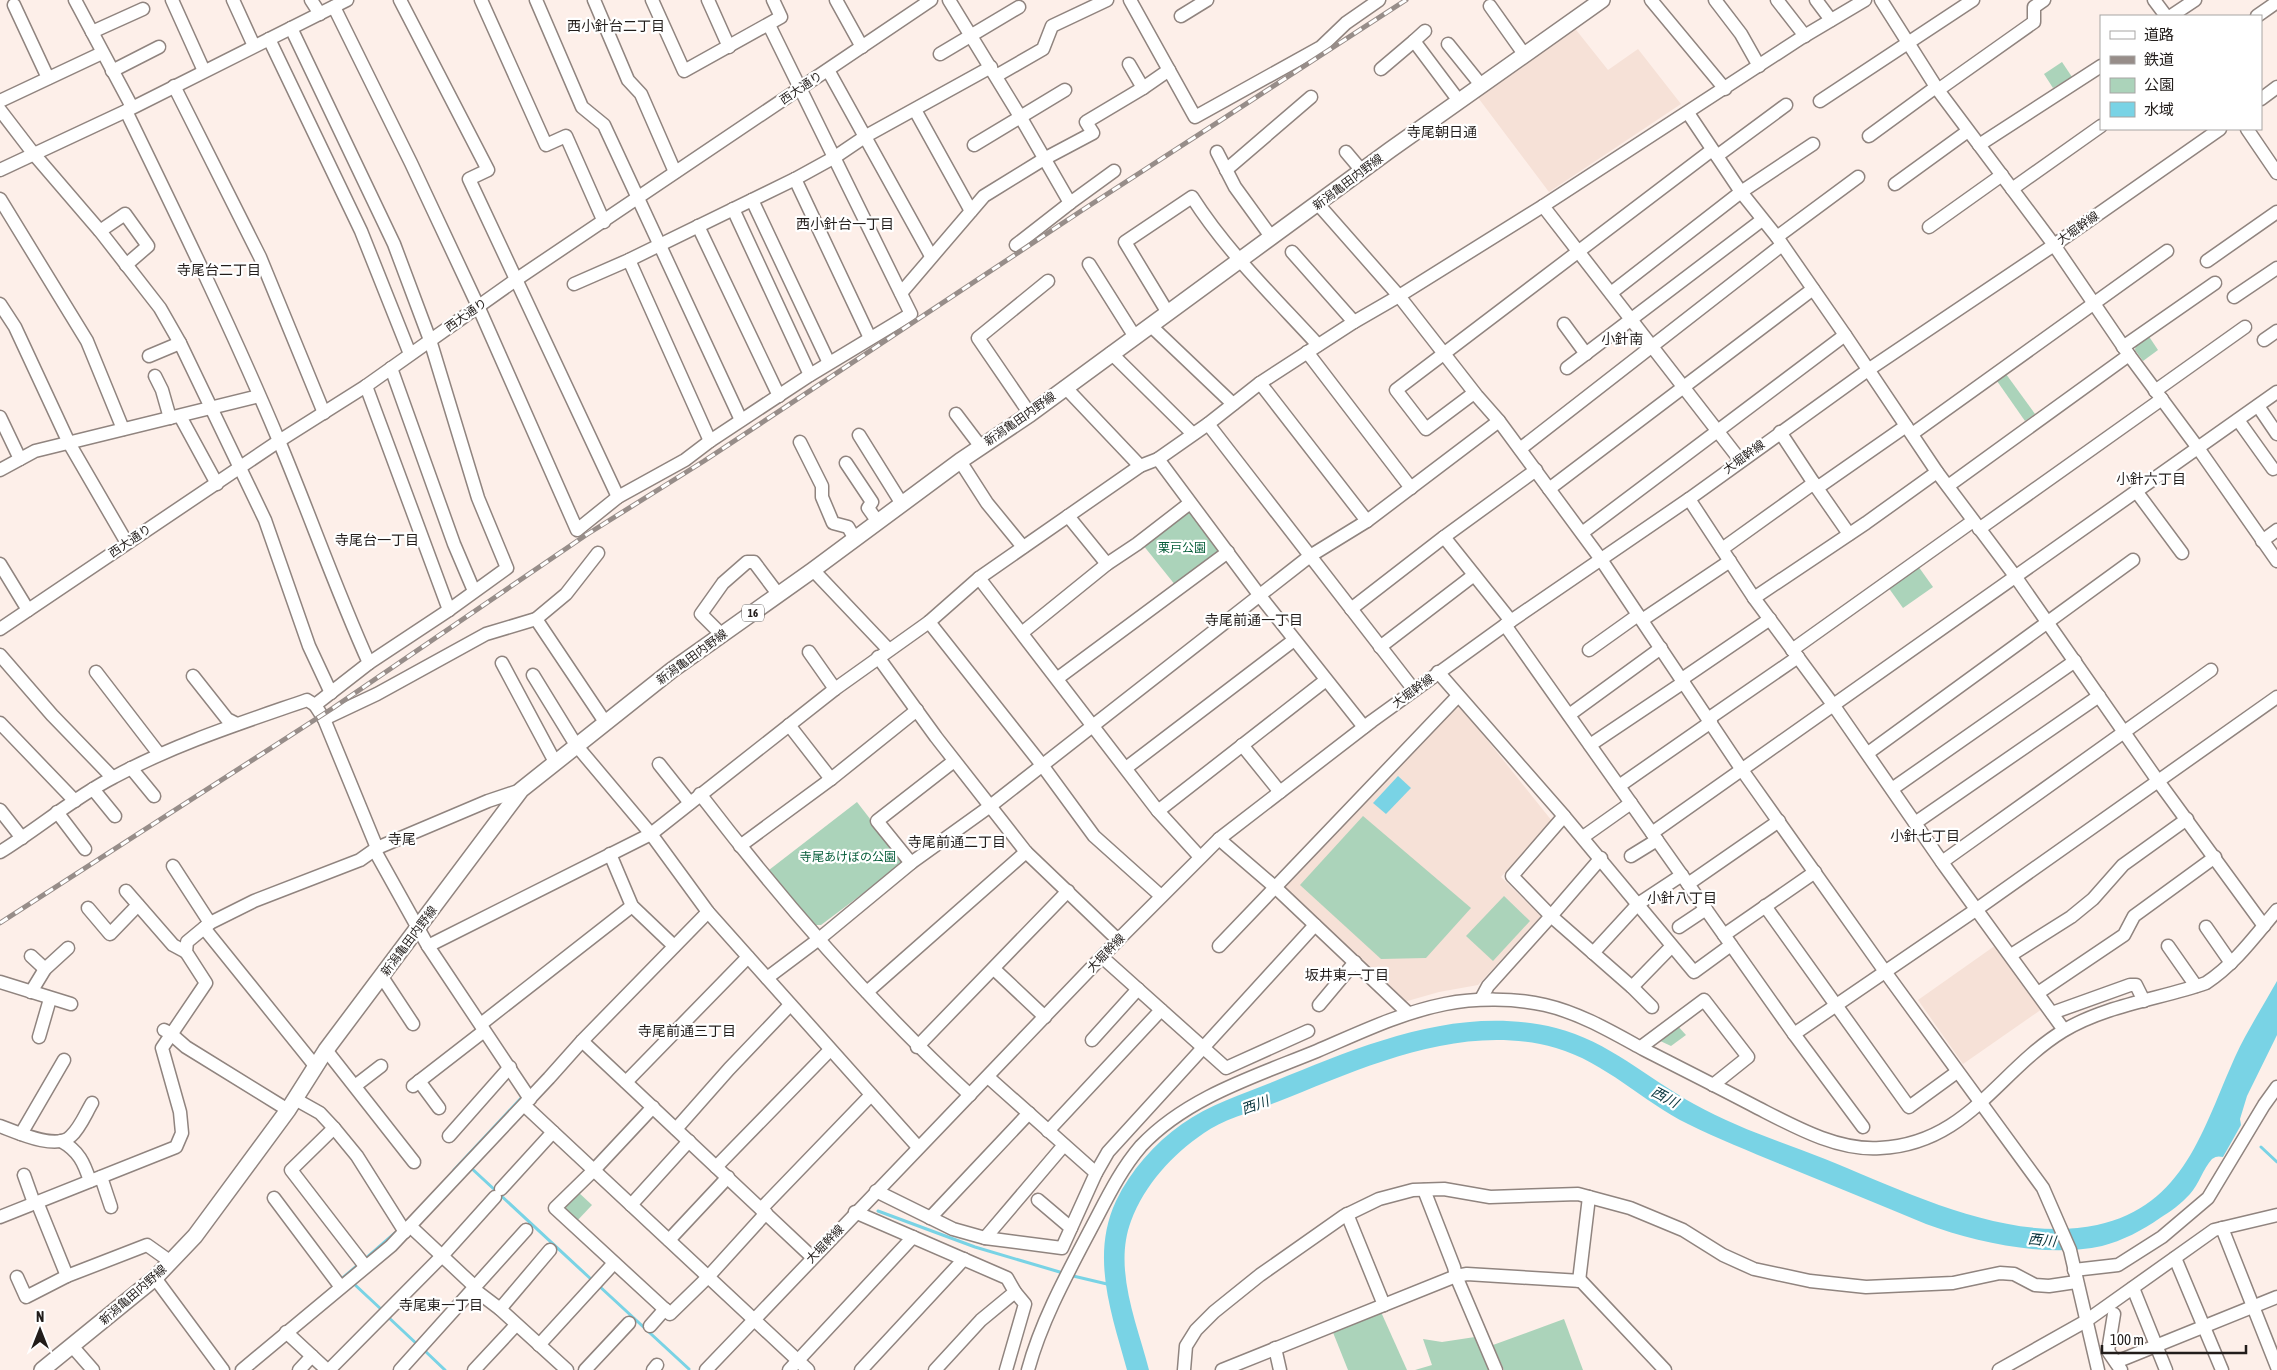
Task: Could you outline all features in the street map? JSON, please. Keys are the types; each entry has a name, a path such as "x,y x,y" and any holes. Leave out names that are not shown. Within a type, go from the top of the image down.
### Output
{"main road":[{"name":"新潟亀田内野線","path":"42,1370 155,1278 195,1236 291,1105 326,1050 521,790 672,670 856,539 960,462 1030,414 1111,353 1524,54 1602,0"}],"street":[{"path":"75,0 112,71 279,441 333,580 369,663"},
{"path":"172,0 204,72"},
{"path":"233,0 254,46"},
{"path":"311,0 320,14"},
{"path":"0,170 129,109 347,0"},
{"path":"400,0 488,170 469,180 618,496"},
{"path":"481,0 546,145 566,136 604,222"},
{"path":"536,0 582,107 604,125 662,244 741,420"},
{"path":"594,0 628,80 641,94 675,172"},
{"path":"652,0 684,71 781,18 773,0"},
{"path":"708,0 729,47"},
{"path":"836,0 862,47"},
{"path":"949,0 994,72 1070,203"},
{"path":"574,284 629,260 795,179 835,157 866,136 915,110 1043,49 1052,26 1107,0"},
{"path":"1130,0 1195,117 1321,47 1346,23 1379,0"},
{"path":"1180,16 1206,0"},
{"path":"1715,0 1741,34 1759,66"},
{"path":"1777,0 1805,36"},
{"path":"1816,0 1831,20"},
{"path":"428,946 651,834 883,653 929,622 979,578 1140,466 1158,459 1208,424 1260,383 1354,322 1543,206 1805,36 1865,0"},
{"path":"1881,0 1937,88 2054,245 2126,351 2198,448 2277,561"},
{"path":"1820,101 1973,0"},
{"path":"1869,136 2034,22 2034,7 2044,0"},
{"path":"2154,0 2165,15"},
{"path":"2172,15 2195,0"},
{"path":"1656,1 1725,89"},
{"name":"西大通り","path":"0,629 239,470 279,441 366,386 517,279 604,222 926,2"},
{"path":"2258,15 2277,2"},
{"path":"14,5 48,78"},
{"path":"1490,6 1524,54"},
{"path":"334,7 411,163 478,306 577,530 618,496 684,460 810,375 911,314 770,25"},
{"path":"940,54 1018,7"},
{"path":"92,32 144,9"},
{"path":"290,28 394,244 430,340 478,498 507,568 449,610 369,663 315,705"},
{"path":"1381,69 1425,31"},
{"path":"269,39 361,231 410,354"},
{"path":"1414,41 1459,101"},
{"path":"1448,44 1481,85"},
{"path":"112,71 159,47"},
{"path":"0,101 102,53"},
{"path":"1129,64 1143,88"},
{"path":"1979,145 2100,67"},
{"path":"828,70 931,256"},
{"path":"901,293 984,196 1044,159 1093,133 1086,122 1169,70"},
{"path":"174,86 260,258 324,413"},
{"path":"2262,98 2277,87"},
{"path":"974,145 1066,90"},
{"path":"1226,170 1311,97"},
{"path":"1474,393 1426,429 1396,390 1578,251 1715,153 1786,105"},
{"path":"0,110 33,153 100,231 160,308 180,343 239,470 265,520 309,646 331,693"},
{"path":"915,110 971,212"},
{"path":"1688,113 1741,192 1779,241 1845,335 1937,472 2016,576 2158,781 2264,926"},
{"path":"2012,189 2100,127"},
{"name":"大堀幹線","path":"706,1370 855,1212 988,1077 1102,956 1219,839 1438,672 1600,558 1688,499 1868,370 2054,245 2219,130"},
{"path":"2247,130 2277,172"},
{"path":"1895,184 1968,131"},
{"path":"1611,293 1741,192 1813,144"},
{"path":"1217,152 1235,187 1272,238"},
{"path":"1346,152 1362,171"},
{"path":"1016,246 1114,171"},
{"path":"1929,227 2002,175"},
{"path":"1520,449 1652,345 1858,177"},
{"path":"795,179 870,338"},
{"path":"1168,313 1126,242 1192,197 1207,220 1240,260 1318,345"},
{"path":"0,199 87,341 122,429"},
{"path":"752,200 829,363"},
{"path":"1318,204 1399,296 1474,393 1500,421 1600,558 1742,770 1980,1105 2043,1188 2070,1250 2098,1370"},
{"path":"1543,206 1740,460"},
{"path":"733,209 810,375"},
{"path":"2207,262 2277,212"},
{"path":"100,231 125,214 148,246 126,265"},
{"path":"1567,368 1762,220"},
{"path":"698,226 779,396"},
{"path":"1722,549 1816,486 1909,430 2094,304 2167,251"},
{"path":"1292,252 1354,322"},
{"path":"629,260 710,441"},
{"path":"1089,264 1135,337"},
{"path":"2234,297 2277,268"},
{"path":"1030,414 978,338 1048,281"},
{"path":"1948,486 2215,283"},
{"path":"1549,489 1812,289"},
{"path":"0,304 15,326 69,443 127,543"},
{"path":"1564,324 1586,354"},
{"path":"1150,325 1233,404"},
{"path":"1619,786 1710,720 1795,653 2158,395 2245,327"},
{"path":"2264,340 2277,332"},
{"path":"1582,533 1845,335"},
{"path":"149,356 180,343"},
{"path":"1307,352 1411,488"},
{"path":"1111,353 1193,434"},
{"path":"391,368 454,544 474,591"},
{"path":"155,376 175,417 217,484"},
{"path":"1260,383 1367,521"},
{"path":"366,386 449,610"},
{"path":"1065,387 1140,466"},
{"path":"1631,856 1742,770 2277,392"},
{"path":"0,470 35,451 259,396"},
{"path":"2258,406 2277,434"},
{"path":"956,414 981,447"},
{"path":"0,417 20,459"},
{"path":"2238,420 2273,469"},
{"path":"767,978 819,939 910,863 989,807 1310,556 1367,521 1500,421"},
{"path":"1208,424 1414,690"},
{"path":"1780,432 1849,534"},
{"path":"859,435 902,504"},
{"path":"800,442 822,486 822,497 833,523 848,527 856,539"},
{"path":"1158,459 1260,596 1364,727"},
{"path":"960,462 987,503 1023,548"},
{"path":"846,463 872,502 868,508 878,522"},
{"path":"1351,609 1444,537 1536,470"},
{"path":"1754,598 1937,472"},
{"path":"2136,491 2182,553"},
{"path":"1688,499 1754,598 1868,753 1942,862 2064,1030"},
{"path":"1023,632 1106,564 1190,503"},
{"path":"1068,516 1106,564"},
{"path":"2262,541 2277,530"},
{"path":"1444,537 1474,575 1590,745 1794,1034 1863,1127"},
{"path":"1058,678 1228,552"},
{"path":"324,719 377,694 486,634 536,619 566,594 598,553"},
{"path":"1868,753 2133,560"},
{"path":"1589,650 1730,561"},
{"path":"722,635 701,614 723,583 747,562 754,562 778,594"},
{"path":"0,564 28,610"},
{"path":"813,570 883,653 917,710 989,807 1026,852 1118,940"},
{"path":"1380,647 1474,575"},
{"path":"979,578 1023,632 1158,811 1200,857"},
{"path":"536,619 605,722"},
{"path":"1590,745 1770,619"},
{"path":"929,622 1042,765 1094,836 1161,896"},
{"path":"1126,768 1294,640"},
{"path":"1569,715 1661,648"},
{"path":"809,652 835,690"},
{"path":"0,655 52,715 112,777"},
{"path":"1892,789 2075,661"},
{"path":"502,663 555,762"},
{"path":"1942,862 2211,670"},
{"path":"96,672 159,754"},
{"path":"1438,672 1601,858 1671,947 1694,972 1764,906 1815,872"},
{"path":"533,675 576,745 651,834 708,912 918,1147"},
{"path":"192,676 227,719 237,724"},
{"path":"1158,811 1326,680"},
{"path":"1219,946 1458,696"},
{"path":"1915,823 2099,696"},
{"path":"1794,1034 1886,973 2277,697"},
{"path":"0,852 57,812 112,777 159,754 307,700 315,705 324,719 376,850 418,929 510,1067 527,1102 553,1132 753,1319 793,1365 808,1370"},
{"path":"740,846 832,779 917,710"},
{"path":"0,723 75,801"},
{"path":"789,725 832,779"},
{"path":"1242,745 1280,792"},
{"path":"910,863 877,822 954,761"},
{"path":"659,764 695,798 740,846 819,939 917,1047 970,1095"},
{"path":"131,768 154,796"},
{"path":"93,790 115,816"},
{"path":"186,952 187,942 207,926 254,901 360,860 376,850 488,801 521,790"},
{"path":"1583,837 1631,803"},
{"path":"0,810 22,838"},
{"path":"57,812 85,849"},
{"path":"1564,816 1512,876 1551,916 1652,1007"},
{"path":"2011,955 2071,917 2092,899 2123,865 2187,819"},
{"path":"1593,953 1638,904 1685,879 1779,821"},
{"path":"1219,839 1276,888 1408,1013"},
{"path":"867,992 1026,852"},
{"path":"610,854 632,906 674,946"},
{"path":"2038,993 2124,935 2134,916 2215,857"},
{"path":"1481,998 1488,986 1601,858"},
{"path":"173,866 207,926 316,1067"},
{"path":"0,1217 176,1147 182,1133 180,1112 162,1048 167,1032 206,982 186,952 173,945 126,891"},
{"path":"917,1047 1068,891"},
{"path":"88,908 110,934 138,905"},
{"path":"439,1108 416,1083 632,906"},
{"path":"1764,906 1908,1106 1957,1072"},
{"path":"1679,927 1706,909"},
{"path":"1028,1370 1035,1346 1078,1254 1120,1175 1141,1147 1169,1120 1205,1098 1408,1013 1481,998 1544,1005 1592,1022 1783,1121 1833,1142 1875,1149 1894,1147 1926,1139 1940,1133 1980,1105 2024,1060 2064,1030 2103,1012 2196,986 2221,973 2277,910"},
{"path":"242,1370 408,1229 582,1041 708,912"},
{"path":"876,1191 953,1229 985,1238 1062,1248 1096,1173 1108,1152 1204,1049 1315,925"},
{"path":"2206,927 2231,964"},
{"path":"2168,946 2196,986"},
{"path":"1632,987 1671,947"},
{"path":"31,992 45,969 68,948"},
{"path":"31,956 45,969"},
{"path":"1102,956 1226,1068 1308,1031"},
{"path":"626,1082 748,957"},
{"path":"1319,1005 1355,962"},
{"path":"994,969 1045,1017"},
{"path":"382,977 413,1024"},
{"path":"0,982 71,1004"},
{"path":"2052,1013 2130,985 2136,985 2144,1001"},
{"path":"1092,1040 1138,989"},
{"path":"39,1037 50,998"},
{"path":"1641,1047 1704,1000 1748,1056 1713,1085"},
{"path":"676,1129 722,1076 790,1005"},
{"path":"1048,1131 1161,1010"},
{"path":"167,1032 186,1047 291,1105 320,1113 357,1156 408,1229 442,1256 472,1284 475,1290 500,1309 539,1345 559,1368"},
{"path":"582,1041 812,1257"},
{"path":"326,1050 414,1162"},
{"path":"716,1167 830,1050"},
{"path":"20,1134 64,1060"},
{"path":"354,1086 381,1066"},
{"path":"449,1136 510,1067"},
{"path":"988,1077 1096,1173"},
{"path":"1184,1370 1186,1346 1196,1330 1214,1312 1260,1275 1347,1214 1379,1199 1413,1190 1444,1189 1490,1197 1578,1194 1630,1208 1683,1230 1723,1255 1754,1269 1810,1281 1866,1287 1954,1283 2000,1273 2014,1274 2035,1285 2049,1286 2075,1276 2118,1265 2162,1237 2208,1198 2264,1105 2277,1087"},
{"path":"653,1107 594,1170 555,1208 670,1314 708,1276 764,1211 871,1095"},
{"path":"61,1142 71,1137 92,1103"},
{"path":"930,1218 1029,1113"},
{"path":"0,1126 33,1138 61,1142 78,1153 96,1179 111,1208"},
{"path":"334,1128 290,1170 365,1266"},
{"path":"286,1332 328,1370 442,1256 553,1132"},
{"path":"631,1205 690,1142"},
{"path":"985,1238 1064,1145"},
{"path":"24,1175 67,1276"},
{"path":"669,1240 728,1177"},
{"path":"1424,1190 1456,1276 1496,1370"},
{"path":"1579,1281 1589,1197"},
{"path":"274,1198 340,1286"},
{"path":"1038,1200 1071,1228"},
{"path":"855,1212 1007,1278 1025,1304 1006,1370"},
{"path":"1347,1214 1384,1305"},
{"path":"1999,1370 2086,1321 2214,1230 2277,1215"},
{"path":"2222,1228 2277,1367"},
{"path":"400,1370 475,1290 526,1230"},
{"path":"793,1365 913,1237"},
{"path":"17,1277 26,1297 67,1276 147,1245 171,1262"},
{"path":"500,1309 550,1250"},
{"path":"2175,1258 2222,1370"},
{"path":"861,1370 964,1259"},
{"path":"539,1345 614,1263"},
{"path":"1222,1370 1456,1276 1497,1275 1579,1281 1661,1369"},
{"path":"155,1278 223,1370"},
{"path":"2133,1288 2166,1370"},
{"path":"936,1370 981,1320 1015,1292"},
{"path":"2114,1314 2108,1351 2119,1366 2156,1346 2277,1297"},
{"path":"650,1326 665,1309"},
{"path":"584,1370 629,1323"},
{"path":"474,1370 516,1325"},
{"path":"72,1346 93,1370"},
{"path":"1275,1348 1280,1370"},
{"path":"298,1370 312,1356"}],"shaded area":[{"path":"1573,26 1608,70 1638,49 1681,104 1549,192 1476,95"},
{"path":"1456,701 1552,821 1501,877 1541,916 1478,985 1439,992 1404,1002 1283,888"},
{"path":"1996,945 2042,1009 1963,1064 1918,1000"}],"green space":[{"path":"2062,62 2072,77 2053,88 2044,74"},
{"path":"2148,335 2158,350 2143,361 2135,350 2136,343"},
{"path":"2006,374 2035,414 2025,421 1997,381"},
{"name":"栗戸公園","path":"1188,510 1220,551 1176,586 1143,545"},
{"path":"1918,566 1933,587 1903,608 1888,587"},
{"name":"寺尾あけぼの公園","path":"857,802 901,859 902,864 821,925 814,925 770,874 769,870"},
{"path":"1363,816 1471,908 1426,958 1381,959 1300,885"},
{"path":"1504,896 1530,921 1493,961 1466,936"},
{"path":"1676,1024 1686,1035 1671,1046 1656,1039"},
{"path":"577,1191 592,1205 576,1222 563,1210 563,1205"},
{"path":"1381,1312 1407,1370 1348,1370 1332,1330"},
{"path":"1564,1319 1583,1370 1504,1370 1493,1345"},
{"path":"1475,1337 1489,1370 1415,1370 1432,1365 1423,1339 1442,1342"}],"water":[{"path":"1398,776 1411,788 1386,814 1373,803"},
{"name":"西川","path":"2277,981 2277,1035 2247,1096 2240,1119 2241,1125 2223,1157 2218,1156 2212,1159 2190,1194 2176,1207 2153,1222 2132,1235 2117,1241 2102,1246 2081,1249 2059,1250 2013,1247 1968,1237 1926,1224 1745,1150 1699,1129 1671,1115 1607,1072 1574,1054 1556,1048 1520,1041 1484,1040 1449,1044 1413,1052 1378,1063 1220,1124 1192,1142 1161,1171 1137,1207 1126,1239 1126,1277 1129,1296 1149,1370 1127,1370 1110,1307 1104,1265 1108,1222 1116,1201 1136,1168 1162,1140 1182,1124 1204,1111 1309,1067 1377,1042 1447,1025 1483,1021 1519,1022 1556,1028 1575,1034 1611,1051 1694,1104 1758,1134 1958,1211 1993,1221 2028,1227 2063,1229 2097,1225 2127,1215 2151,1201 2171,1182 2187,1160 2200,1136 2235,1057"}],"waterway":[{"path":"454,1170 523,1096"},
{"path":"2261,1147 2277,1162"},
{"path":"469,1166 593,1281"},
{"path":"878,1211 975,1247 1063,1273"},
{"path":"364,1260 395,1233"},
{"path":"339,1281 359,1264"},
{"path":"1069,1275 1107,1284"},
{"path":"353,1283 383,1311"},
{"path":"598,1285 689,1369"},
{"path":"387,1316 419,1346"},
{"path":"424,1350 445,1370"}],"railway":[{"path":"0,923 333,708 586,535 704,461 1081,211 1406,0"}],"district":[{"name":"西小針台二丁目","path":"616,26"},
{"name":"寺尾朝日通","path":"1442,132"},
{"name":"西小針台一丁目","path":"845,224"},
{"name":"寺尾台二丁目","path":"219,270"},
{"name":"小針南","path":"1622,339"},
{"name":"小針六丁目","path":"2151,479"},
{"name":"寺尾台一丁目","path":"377,540"},
{"name":"寺尾前通一丁目","path":"1254,620"},
{"name":"小針七丁目","path":"1925,836"},
{"name":"寺尾","path":"402,839"},
{"name":"寺尾前通二丁目","path":"957,842"},
{"name":"小針八丁目","path":"1682,898"},
{"name":"坂井東一丁目","path":"1347,975"},
{"name":"寺尾前通三丁目","path":"687,1031"},
{"name":"寺尾東一丁目","path":"441,1305"}]}
